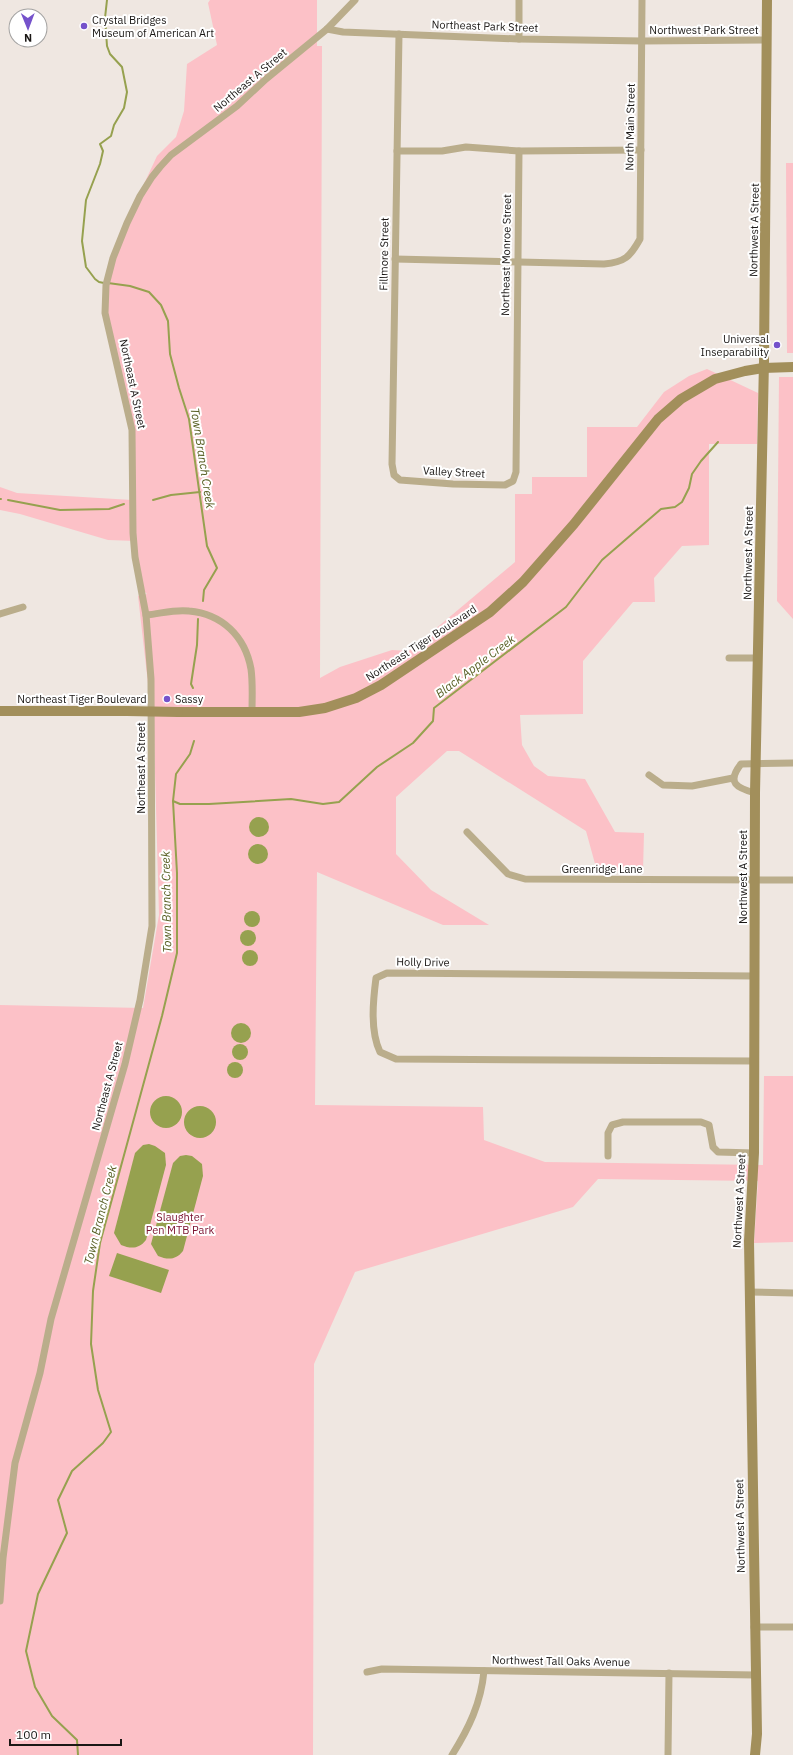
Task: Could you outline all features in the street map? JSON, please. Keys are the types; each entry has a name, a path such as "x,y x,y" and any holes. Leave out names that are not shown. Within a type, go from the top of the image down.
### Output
{"street":[{"name":"Northeast A Street","path":"0,1601 6,1529 15,1463 40,1372 51,1319 125,1064 140,1000 152,926 154,883 151,679 146,615 132,533 132,430 105,313 106,285 127,223 140,196 160,167 171,155 237,106 266,79 327,29 354,0"},
{"path":"519,0 519,39"},
{"name":"North Main Street","path":"517,263 604,264 620,262 632,253 640,239 642,0"},
{"name":"Northwest A Street","path":"756,1755 749,1241 754,1153 756,763 766,200 767,0"},
{"name":"Northeast Park Street","path":"327,29 343,32 519,39 642,41"},
{"name":"Fillmore Street","path":"394,475 392,464 399,34"},
{"name":"Northwest Park Street","path":"642,41 766,40"},
{"path":"397,151 442,151 466,147 519,151 641,150"},
{"name":"Northeast Monroe Street","path":"513,481 516,472 519,151"},
{"path":"396,259 517,263"},
{"name":"Northeast Tiger Boulevard","path":"0,711 298,712 325,708 356,698 382,685 490,612 537,567 574,524 636,444 658,419 680,399 715,379 763,368 793,367"},
{"name":"Valley Street","path":"394,475 400,480 454,484 505,485 513,481"},
{"path":"0,614 23,607"},
{"path":"146,615 189,611 208,615 232,629 247,653 251,670 252,712"},
{"path":"729,658 758,658"},
{"path":"756,793 744,790 737,786 733,778 735,771 741,764 793,763"},
{"path":"649,775 662,785 692,786 733,778"},
{"name":"Greenridge Lane","path":"467,832 508,874 525,879 793,880"},
{"name":"Holly Drive","path":"754,976 387,973 376,978 374,992 374,1040 380,1052 396,1059 754,1061"},
{"path":"608,1156 608,1133 612,1125 623,1122 702,1122 709,1125 713,1147 718,1152 754,1153"},
{"path":"749,1292 793,1293"},
{"path":"754,1627 793,1627"},
{"name":"Northwest Tall Oaks Avenue","path":"367,1672 382,1670 755,1675"},
{"path":"452,1755 466,1732 479,1703 484,1671"},
{"path":"668,1755 669,1673"}],"green space":[{"name":"Slaughter Pen MTB Park","path":"210,0 317,0 317,46 322,46 320,678 340,667 392,650 409,651 515,562 515,494 532,494 532,477 587,477 587,427 637,427 664,392 689,376 707,369 758,393 757,444 709,444 709,545 682,546 654,578 655,602 633,602 583,661 583,714 520,715 522,745 534,766 548,776 585,779 615,832 644,833 643,871 597,871 586,831 459,751 447,751 396,797 396,854 431,890 489,925 443,925 317,872 315,1105 483,1107 484,1140 545,1162 763,1165 764,1076 793,1076 793,1242 754,1243 758,1181 598,1179 573,1207 355,1272 314,1364 313,1755 0,1755 0,1005 143,1008 159,915 154,736 138,596 147,594 142,589 136,541 108,540 20,514 0,510 0,487 17,493 132,500 131,430 106,304 114,248 157,156 176,137 184,111 187,64 217,45 208,3"},
{"path":"786,163 793,163 793,353 787,353"},
{"path":"779,377 793,377 793,619 777,601"}],"shaded area":[{"path":"255,817 263,817 269,823 269,831 263,837 255,837 249,831 249,823"},
{"path":"258,844 265,847 268,854 265,861 258,864 251,861 248,854 251,847"},
{"path":"252,911 259,916 260,919 255,926 252,927 245,922 244,919 249,912"},
{"path":"248,930 255,935 256,938 251,945 248,946 241,941 240,938 245,931"},
{"path":"250,950 257,955 258,958 253,965 250,966 243,961 242,958 247,951"},
{"path":"237,1023 245,1023 251,1029 251,1037 245,1043 237,1043 231,1037 231,1029"},
{"path":"240,1044 247,1049 248,1052 243,1059 240,1060 233,1055 232,1052 237,1045"},
{"path":"235,1062 242,1067 243,1070 238,1077 235,1078 228,1073 227,1070 232,1063"},
{"path":"166,1096 172,1097 179,1103 182,1112 181,1118 175,1125 166,1128 160,1127 153,1121 150,1112 151,1106 157,1099"},
{"path":"200,1106 206,1107 213,1113 216,1122 215,1128 209,1135 200,1138 194,1137 187,1131 184,1122 185,1116 191,1109"},
{"path":"149,1144 165,1153 166,1165 146,1240 138,1247 128,1247 121,1245 114,1233 135,1153 143,1145"},
{"path":"180,1156 192,1156 202,1164 203,1176 183,1251 175,1258 165,1258 158,1256 151,1244 173,1163"},
{"path":"117,1253 169,1270 161,1293 109,1276"}],"waterway":[{"name":"Town Branch Creek","path":"104,283 95,279 86,267 82,241 86,200 100,164 103,151 100,144 111,136 114,125 124,108 127,92 122,67 110,54 107,46 105,18 107,0"},
{"name":"Town Branch Creek","path":"108,283 130,286 149,292 161,305 168,321 170,354 189,419 207,546 217,568 204,590 203,601"},
{"name":"Black Apple Creek","path":"173,801 180,804 209,804 291,799 323,804 339,802 377,767 413,743 433,721 434,708 566,607 602,560 661,509 675,507 682,502 689,488 692,474 701,461 718,442"},
{"path":"153,500 171,495 200,492"},
{"path":"8,500 60,510 109,509 124,504"},
{"name":"Town Branch Creek","path":"193,688 191,684 197,645 198,619"},
{"name":"Town Branch Creek","path":"78,1755 77,1740 52,1716 35,1687 26,1651 38,1594 67,1533 58,1500 72,1471 103,1443 111,1432 98,1390 91,1344 93,1291 100,1243 162,1016 177,953 177,873 173,801 176,774 190,754 194,741"}],"place":[{"name":"Crystal Bridges Museum of American Art","path":"84,26"},
{"name":"Universal Inseparability","path":"777,345"},
{"name":"Sassy","path":"167,699"}]}
